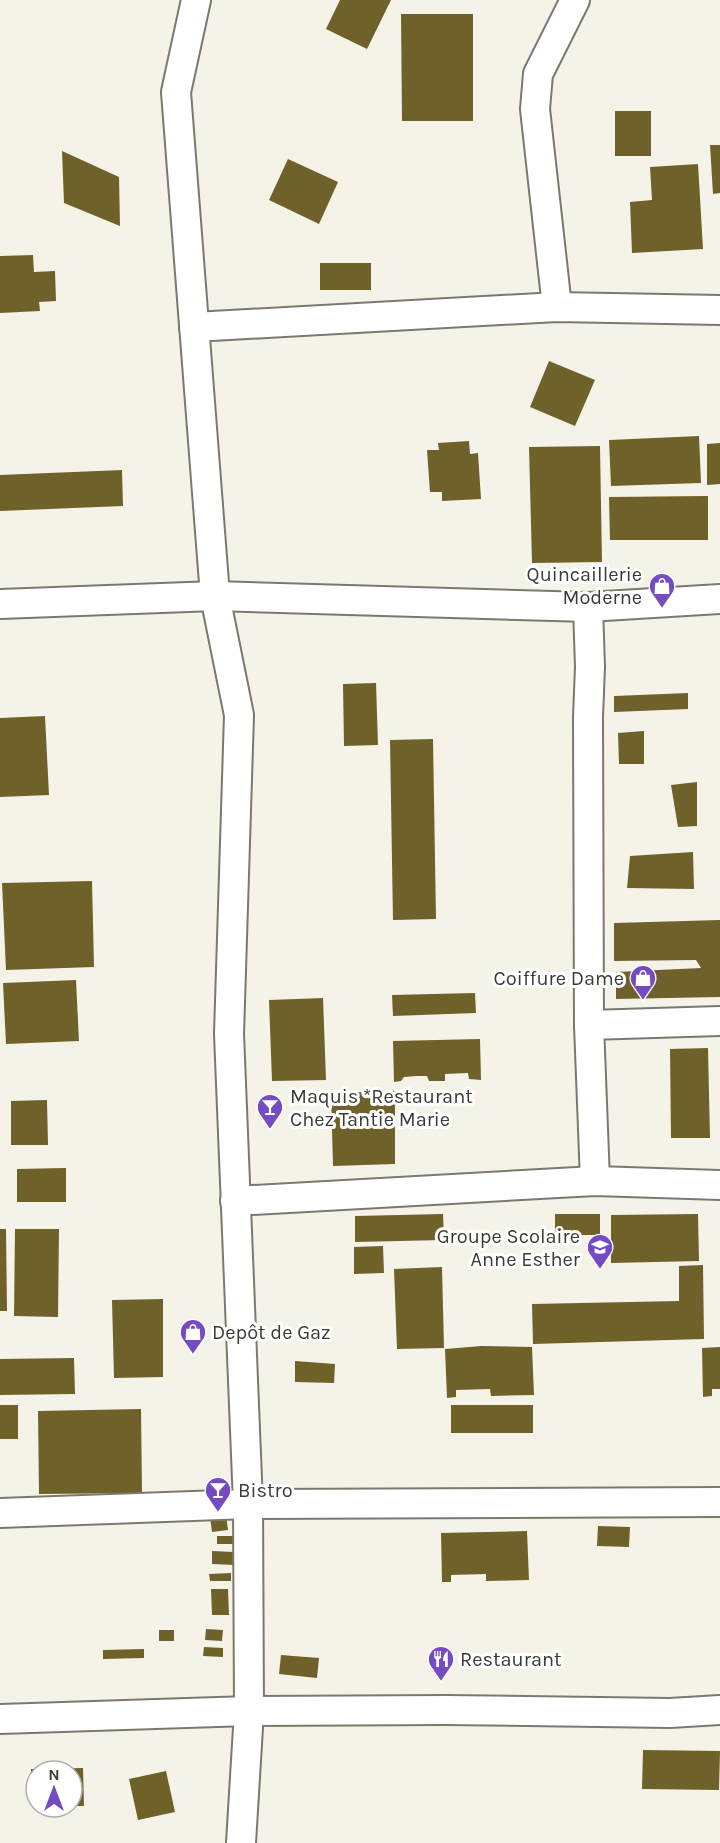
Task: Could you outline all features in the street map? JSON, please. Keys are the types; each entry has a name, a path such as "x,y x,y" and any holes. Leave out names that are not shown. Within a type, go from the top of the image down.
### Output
{"street":[{"path":"196,0 176,92 216,596 239,716 229,1034 248,1504 249,1711 241,1843"},
{"path":"557,307 535,109 537,74 575,0"},
{"path":"195,327 557,307 720,310"},
{"path":"0,604 216,596 588,607 720,599"},
{"path":"588,607 590,667 588,717 589,1025 595,1180"},
{"path":"589,1025 720,1021"},
{"path":"235,1201 595,1180 720,1185"},
{"path":"0,1513 248,1504 720,1502"},
{"path":"0,1719 249,1711 458,1710 670,1713 720,1710"}],"building":[{"path":"340,0 391,0 367,49 326,29"},
{"path":"401,14 473,14 473,121 402,121"},
{"path":"615,111 651,111 651,156 615,156"},
{"path":"710,145 720,145 720,193 713,194"},
{"path":"62,151 119,177 120,226 64,203"},
{"path":"288,159 338,182 319,224 269,200"},
{"path":"698,164 703,249 632,253 630,202 652,200 650,167"},
{"path":"33,255 34,272 55,271 56,301 39,302 40,311 0,313 0,256"},
{"path":"320,263 371,263 371,290 320,290"},
{"path":"549,361 595,380 575,426 530,407"},
{"path":"699,436 701,483 611,486 609,440"},
{"path":"469,441 470,454 478,453 481,499 442,501 442,492 430,492 427,450 439,450 438,443"},
{"path":"720,443 720,484 707,485 707,444"},
{"path":"600,446 602,562 532,563 529,447"},
{"path":"122,470 123,506 0,511 0,475"},
{"path":"708,496 708,540 610,540 609,497"},
{"path":"376,683 378,745 344,746 343,684"},
{"path":"688,693 688,709 614,712 614,696"},
{"path":"45,716 49,795 0,797 0,718"},
{"path":"644,731 644,764 619,764 618,733"},
{"path":"433,739 436,919 393,920 390,740"},
{"path":"697,782 697,826 678,827 671,785"},
{"path":"693,852 694,889 627,888 630,856"},
{"path":"92,881 94,967 6,970 2,883"},
{"path":"720,920 720,997 616,999 616,972 701,968 696,960 614,961 614,923"},
{"path":"76,980 79,1041 6,1044 3,983"},
{"path":"475,993 476,1013 393,1016 392,995"},
{"path":"323,998 326,1080 272,1081 269,1000"},
{"path":"480,1039 481,1080 469,1079 468,1073 445,1074 445,1081 429,1081 427,1076 416,1076 404,1077 401,1081 394,1082 393,1041"},
{"path":"708,1048 710,1138 671,1138 670,1049"},
{"path":"395,1091 395,1164 333,1166 331,1093"},
{"path":"47,1100 48,1145 11,1145 11,1101"},
{"path":"66,1168 66,1202 17,1202 17,1169"},
{"path":"443,1214 444,1240 355,1242 355,1216"},
{"path":"555,1214 600,1214 600,1235 555,1235"},
{"path":"698,1214 699,1261 611,1263 611,1215"},
{"path":"0,1229 6,1229 7,1311 0,1311"},
{"path":"15,1229 59,1229 58,1317 14,1316"},
{"path":"383,1246 384,1273 354,1274 354,1247"},
{"path":"703,1265 704,1339 533,1344 532,1304 679,1301 679,1266"},
{"path":"442,1267 444,1348 397,1349 394,1269"},
{"path":"163,1299 163,1377 114,1378 112,1300"},
{"path":"481,1346 532,1347 534,1395 491,1396 490,1389 456,1390 456,1397 447,1398 445,1349"},
{"path":"720,1347 720,1389 712,1389 712,1396 703,1397 702,1348"},
{"path":"74,1358 75,1394 0,1395 0,1359"},
{"path":"295,1361 335,1364 334,1383 295,1382"},
{"path":"0,1405 18,1405 18,1439 0,1439"},
{"path":"451,1405 533,1405 533,1433 451,1433"},
{"path":"141,1409 142,1493 39,1494 38,1411"},
{"path":"226,1515 228,1530 212,1532 210,1517"},
{"path":"598,1526 630,1527 629,1547 597,1546"},
{"path":"527,1531 529,1580 486,1581 486,1574 451,1575 451,1582 442,1582 441,1533"},
{"path":"217,1536 236,1536 236,1544 217,1544"},
{"path":"212,1551 234,1552 235,1565 212,1564"},
{"path":"231,1573 231,1581 210,1581 209,1574"},
{"path":"211,1589 228,1589 229,1615 212,1615"},
{"path":"206,1629 223,1630 222,1641 205,1640"},
{"path":"159,1630 174,1630 174,1641 159,1641"},
{"path":"204,1647 223,1648 223,1657 203,1656"},
{"path":"144,1649 144,1658 103,1659 103,1650"},
{"path":"281,1655 319,1658 317,1678 279,1674"},
{"path":"643,1750 720,1751 719,1790 642,1789"},
{"path":"166,1771 175,1812 138,1820 129,1779"}],"place":[{"name":"Quincaillerie Moderne","path":"662,609"},
{"name":"Coiffure Dame","path":"643,1001"},
{"name":"Maquis *Restaurant Chez Tantie Marie","path":"270,1130"},
{"name":"Groupe Scolaire Anne Esther","path":"600,1270"},
{"name":"Depôt de Gaz","path":"193,1355"},
{"name":"Bistro","path":"218,1513"},
{"name":"Restaurant","path":"441,1682"}]}
